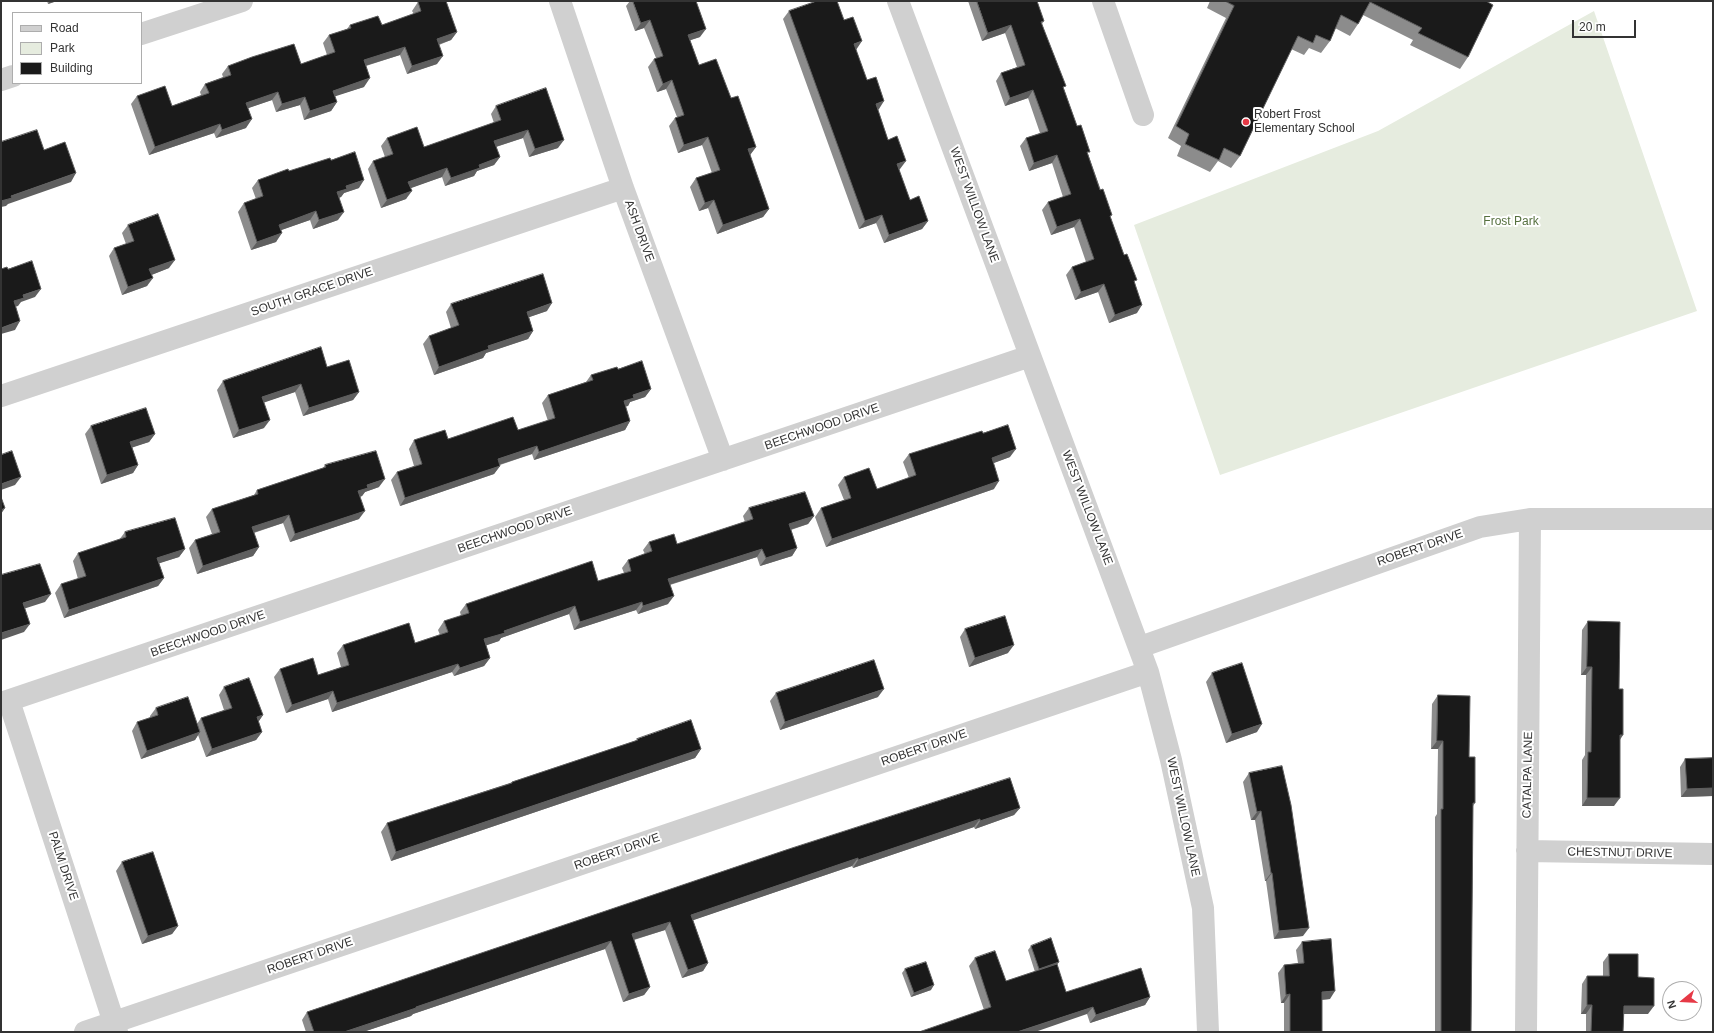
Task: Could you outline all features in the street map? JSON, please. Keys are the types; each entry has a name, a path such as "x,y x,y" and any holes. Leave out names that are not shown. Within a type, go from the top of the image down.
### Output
{"street":[{"path":"142,34 242,1"},
{"name":"ASH DRIVE","path":"560,1 623,188 723,460"},
{"name":"WEST WILLOW LANE","path":"898,1 1140,647 1148,672 1171,760 1203,908 1208,1032"},
{"path":"1103,1 1143,115"},
{"path":"1,80 12,76"},
{"name":"SOUTH GRACE DRIVE","path":"1,396 623,188"},
{"name":"BEECHWOOD DRIVE","path":"5,702 1030,356"},
{"name":"ROBERT DRIVE","path":"1140,647 1480,527 1530,519 1713,519"},
{"name":"CATALPA LANE","path":"1526,1032 1530,519"},
{"name":"ROBERT DRIVE","path":"85,1032 115,1027 1148,672"},
{"name":"PALM DRIVE","path":"5,702 115,1027"},
{"name":"CHESTNUT DRIVE","path":"1527,851 1713,854"}],"green space":[{"name":"Frost Park","path":"1594,11 1697,311 1220,475 1134,225 1378,131"}],"building":[{"path":"446,1 457,32 437,39 443,56 412,66 405,47 364,60 370,78 333,91 337,102 310,111 305,97 282,104 278,92 246,103 252,119 222,130 220,124 155,147 137,96 165,86 172,106 209,93 205,84 231,75 228,66 294,44 301,64 335,52 329,35 351,28 350,25 378,16 382,25 421,11 418,2"},
{"path":"633,1 696,1 706,29 688,35 699,65 716,59 731,98 738,96 756,147 748,149 769,209 723,225 714,200 705,203 696,178 720,170 708,137 684,145 675,118 684,115 672,80 663,84 654,59 663,56 650,20 641,23"},
{"path":"817,1 837,1 844,20 853,17 862,41 854,44 867,80 876,77 884,101 876,104 888,140 897,136 906,161 897,164 910,200 919,196 928,221 889,235 882,215 865,221 789,11"},
{"path":"977,1 1037,1 1044,21 1041,22 1066,86 1063,87 1077,126 1081,125 1090,152 1087,152 1100,190 1103,189 1112,215 1110,216 1124,255 1127,254 1137,280 1134,281 1142,305 1115,315 1104,284 1081,292 1072,267 1094,259 1080,219 1057,227 1048,202 1071,194 1057,155 1034,163 1026,138 1048,131 1033,90 1010,98 1001,73 1025,65 1011,25 988,33"},
{"path":"1225,1 1486,1 1493,5 1468,57 1418,33 1422,28 1370,2 1358,24 1341,15 1330,41 1316,35 1313,43 1298,36 1240,156 1224,148 1219,160 1185,144 1189,134 1176,126 1234,6"},
{"path":"546,88 564,140 535,149 528,130 494,141 500,157 479,165 480,168 451,178 447,168 408,182 412,191 387,200 373,161 393,154 387,138 417,127 424,147 501,120 496,106"},
{"path":"37,130 44,150 65,142 76,173 1,201 1,142"},
{"path":"355,152 364,180 346,186 347,189 337,192 344,212 319,220 316,211 279,225 282,233 257,242 244,203 263,196 258,180 288,169 289,171"},
{"path":"158,214 175,260 149,269 153,278 128,287 114,248 134,241 128,225"},
{"path":"32,261 41,289 23,295 24,298 14,301 20,321 1,328 1,269 7,267 8,269"},
{"path":"543,274 552,303 527,312 533,331 488,346 489,349 439,367 429,336 459,325 451,304"},
{"path":"321,347 327,367 349,360 359,392 309,408 301,384 262,397 270,420 239,430 223,381"},
{"path":"642,361 651,389 633,395 634,398 624,401 630,421 539,452 537,446 498,459 500,466 405,498 397,472 422,464 414,440 445,430 448,439 513,417 518,430 555,418 548,395 593,380 591,375 617,367 618,369"},
{"path":"146,408 155,434 130,442 138,465 107,475 91,426"},
{"path":"1008,425 1016,449 992,458 999,481 832,539 821,508 851,498 844,477 869,468 877,489 916,475 909,454 982,431 983,433"},
{"path":"12,451 21,477 1,484 1,455"},
{"path":"376,451 385,479 367,485 368,488 358,491 365,511 295,534 289,515 252,527 259,547 203,566 195,540 220,532 212,509 258,494 257,490 326,467 325,465"},
{"path":"805,492 814,516 789,524 797,548 766,558 762,549 668,579 674,596 643,606 642,602 580,622 575,606 504,631 505,633 484,639 490,658 460,668 458,664 337,703 333,691 292,705 280,669 313,658 318,675 349,665 343,645 409,623 415,643 448,632 444,621 469,613 466,604 592,561 598,581 631,571 628,560 652,551 649,542 674,534 677,544 753,519 749,508"},
{"path":"1,497 5,508 1,510"},
{"path":"175,518 185,549 157,558 164,578 69,610 61,584 86,576 78,553 126,537 125,532"},
{"path":"40,564 51,594 23,603 30,624 1,633 1,575"},
{"path":"1005,616 1014,645 975,658 965,629"},
{"path":"1588,621 1620,622 1619,689 1623,689 1623,735 1620,735 1620,798 1587,798 1588,752 1591,752 1592,667 1587,667"},
{"path":"874,660 884,689 785,722 776,693"},
{"path":"1242,663 1262,724 1232,734 1212,673"},
{"path":"249,678 263,715 257,717 262,732 212,749 201,718 232,708 224,687"},
{"path":"1438,695 1470,696 1469,757 1475,757 1475,803 1473,803 1471,1032 1441,1032 1441,809 1443,809 1443,741 1437,741"},
{"path":"188,697 200,732 147,751 137,722 158,715 156,708"},
{"path":"691,720 701,749 396,852 387,823 512,783 638,740 637,739"},
{"path":"1713,758 1713,788 1687,789 1685,759"},
{"path":"1282,766 1291,805 1309,928 1279,931 1272,873 1261,811 1257,812 1249,773"},
{"path":"1010,778 1020,808 980,821 980,819 858,860 858,858 691,915 708,963 688,970 670,922 632,934 650,987 629,994 611,941 344,1032 314,1032 307,1012 789,849"},
{"path":"153,852 178,926 148,936 122,862"},
{"path":"1051,938 1059,962 1039,969 1031,946"},
{"path":"1331,939 1335,991 1322,992 1322,1032 1290,1032 1290,994 1286,995 1284,965 1304,963 1302,942"},
{"path":"995,951 1006,981 1057,964 1066,992 1141,968 1150,997 1096,1015 1093,1007 1017,1032 919,1032 991,1007 975,958"},
{"path":"1609,954 1638,954 1638,977 1654,978 1654,1006 1624,1006 1623,1032 1591,1032 1592,1005 1587,1005 1587,976 1609,976"},
{"path":"926,962 934,985 914,993 905,969"}],"place":[{"name":"Robert Frost Elementary School","path":"1246,122"}]}
